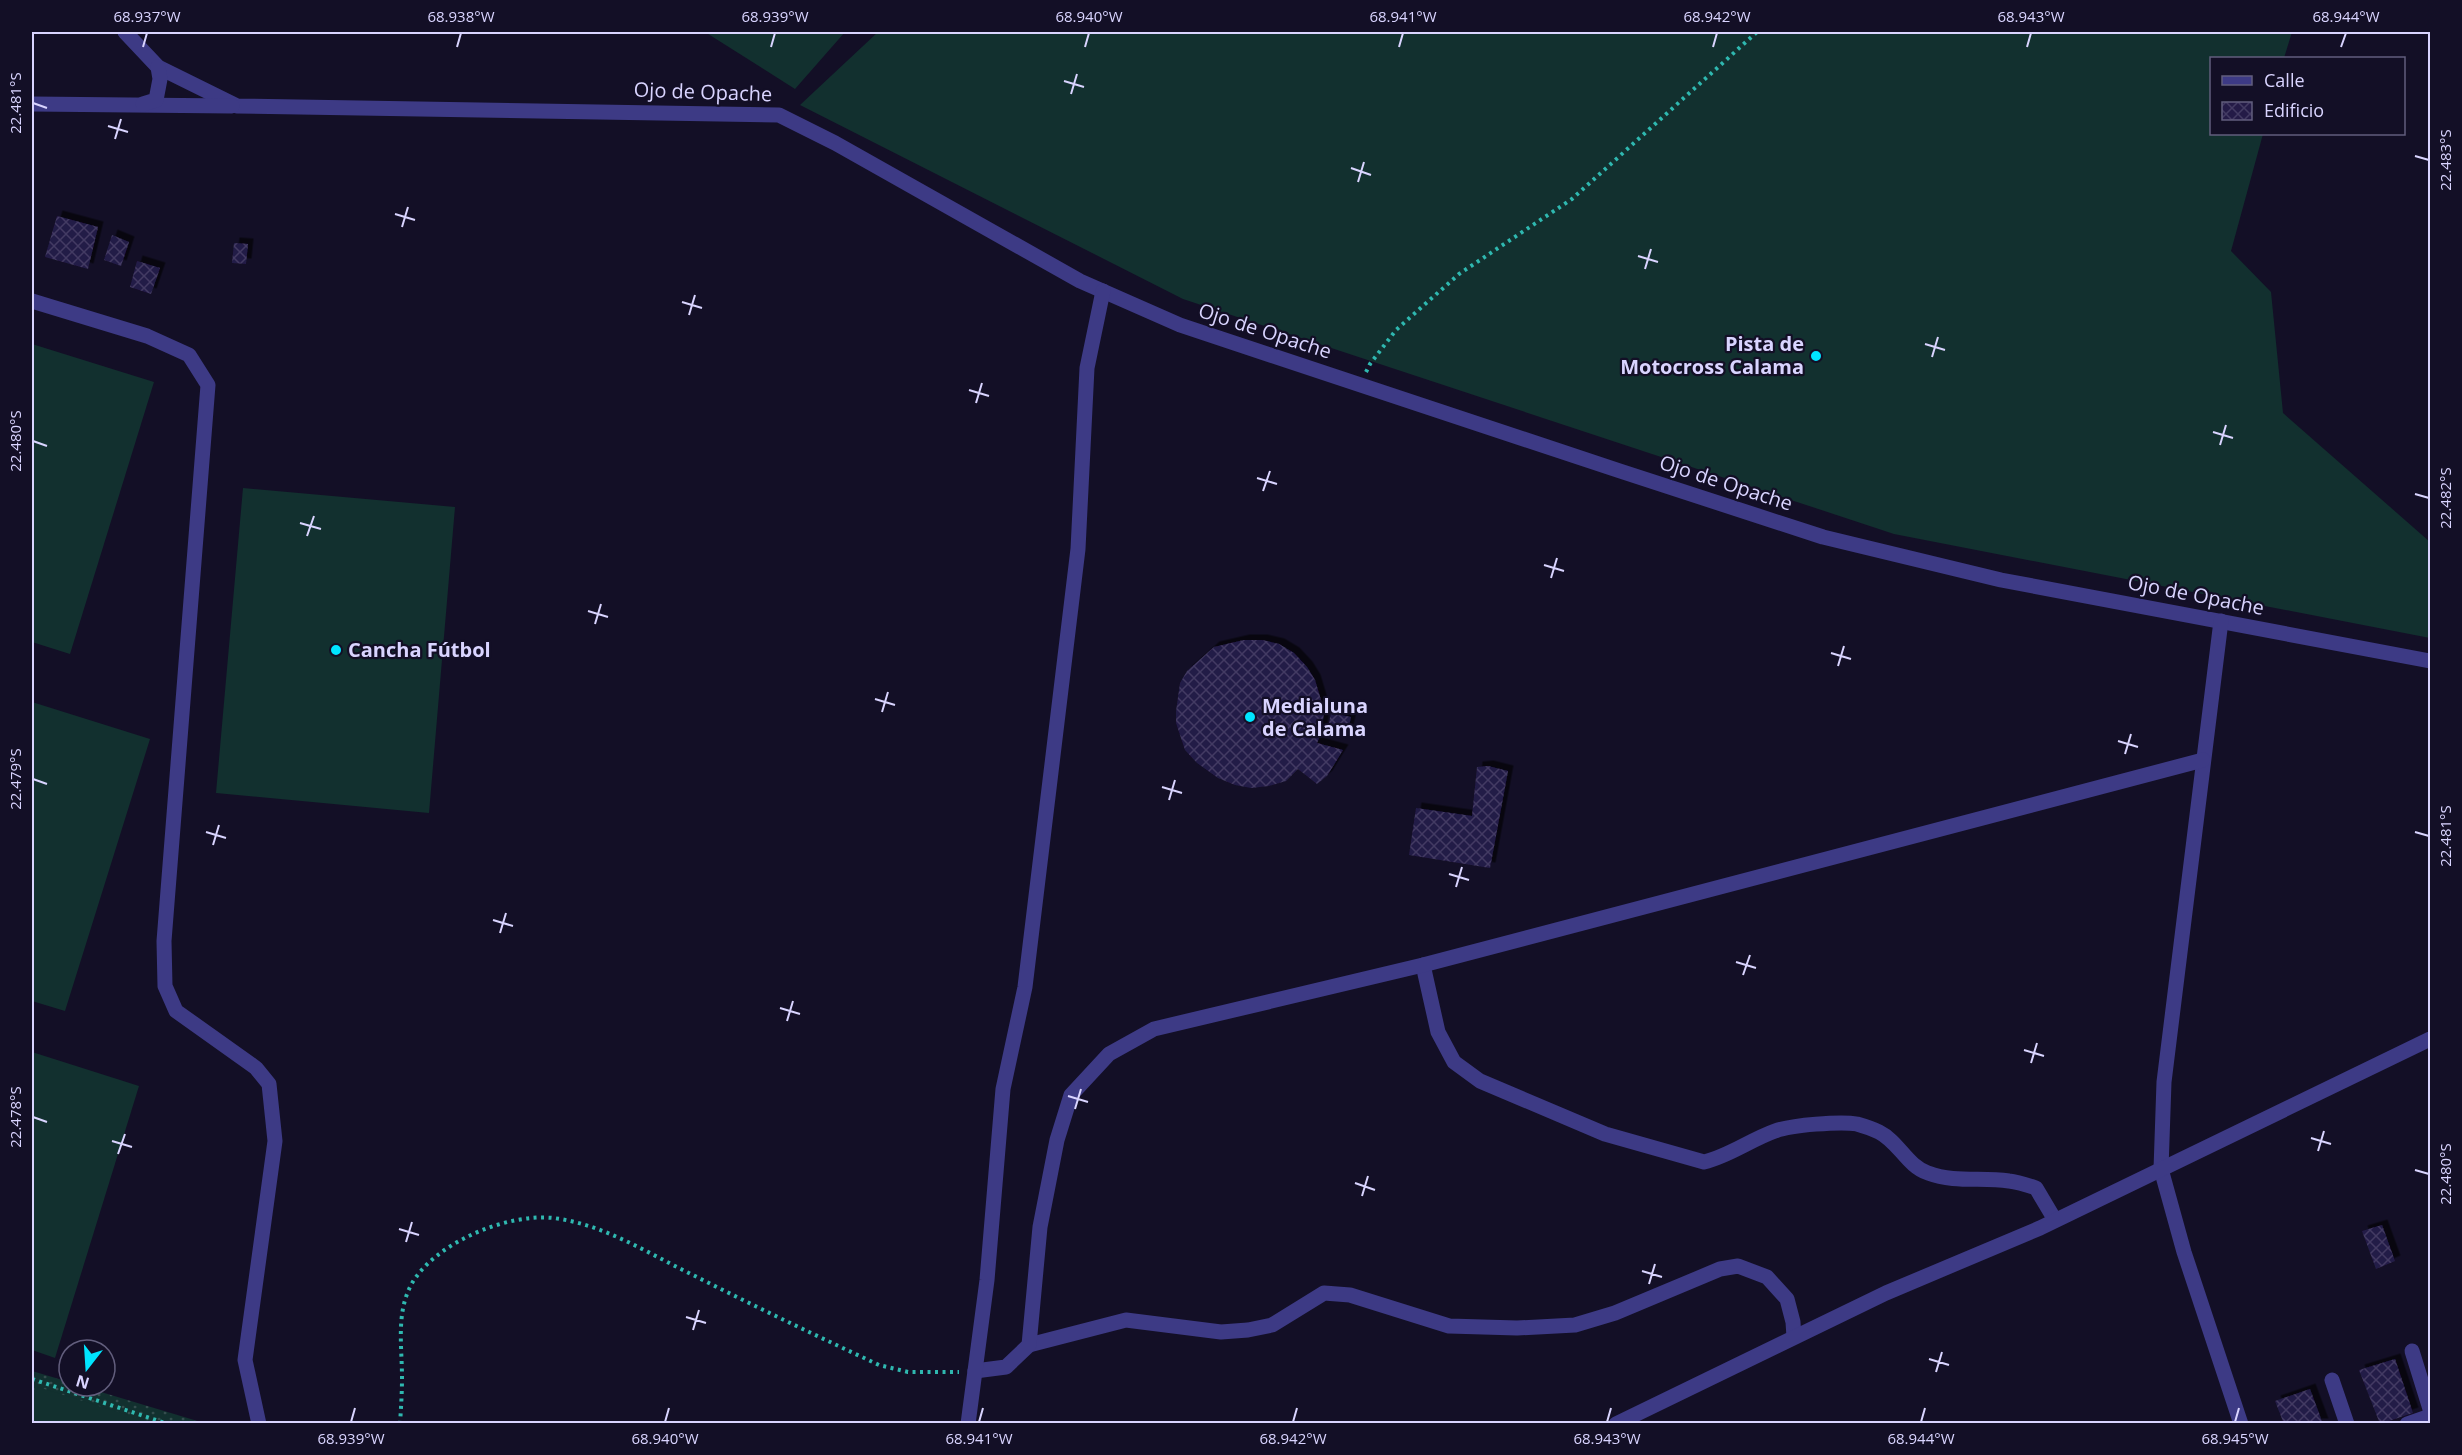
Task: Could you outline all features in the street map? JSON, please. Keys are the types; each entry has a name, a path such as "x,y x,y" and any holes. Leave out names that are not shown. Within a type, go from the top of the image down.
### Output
{"street":[{"name":"Ojo de Opache","path":"125,32 158,67 237,106 779,115 835,142 1070,276 1180,325 1823,537 2001,580 2430,661"},
{"path":"140,105 156,100 160,79 158,67"},
{"path":"32,104 237,106"},
{"path":"968,1424 987,1280 1003,1089 1025,987 1078,549 1087,368 1103,291"},
{"path":"32,301 147,336 189,355 208,384 164,941 165,986 176,1011 256,1068 269,1084 275,1141 244,1360 259,1424"},
{"path":"2221,621 2164,1082 2161,1169 2184,1252 2241,1424"},
{"path":"1029,1345 1040,1227 1057,1140 1071,1095 1109,1054 1154,1029 1423,965 2203,760"},
{"path":"1423,965 1438,1032 1454,1062 1480,1081 1605,1134 1704,1162 1720,1158 1777,1130 1819,1124 1857,1124 1880,1133 1895,1143 1906,1158 1925,1173 1953,1180 2011,1181 2036,1188 2055,1221"},
{"path":"1616,1424 1886,1293 2055,1221 2430,1040"},
{"path":"975,1371 1006,1367 1029,1345 1126,1320 1221,1332 1272,1325 1324,1293 1350,1295 1449,1326 1517,1328 1575,1325 1615,1313 1720,1269 1738,1266 1767,1277 1787,1299 1794,1337"},
{"path":"2412,1351 2430,1409"},
{"path":"2332,1380 2347,1424"},
{"path":"2407,1424 2430,1416"}],"path":[{"path":"1360,384 1370,363 1396,330 1459,274 1572,199 1757,32"},
{"path":"400,1424 402,1378 400,1321 412,1284 440,1252 478,1232 518,1220 550,1218 576,1222 623,1239 879,1365 908,1372 975,1371"},
{"path":"32,1379 168,1424"}],"green space":[{"path":"705,32 845,32 795,89"},
{"name":"Pista de Motocross Calama","path":"878,32 2292,32 2284,57 2210,57 2210,135 2263,135 2231,251 2271,292 2283,413 2430,542 2430,638 1894,534 1183,299 800,105"},
{"path":"32,344 154,382 70,654 32,642"},
{"name":"Cancha Fútbol","path":"243,488 455,507 429,813 216,793"},
{"path":"32,702 150,739 65,1011 32,1001"},
{"path":"32,1052 139,1086 61,1338 57,1338 55,1358 32,1350"},
{"path":"32,1371 57,1378 57,1398 117,1397 204,1423 32,1423"},
{"path":"38,1387 57,1393 57,1398 73,1398 153,1423 32,1423 32,1407"}],"building":[{"path":"57,216 98,227 88,269 45,257"},
{"path":"112,235 129,242 121,266 104,260"},
{"path":"234,243 248,244 246,264 232,263"},
{"path":"137,261 160,268 151,294 130,287"},
{"name":"Medialuna de Calama","path":"1244,640 1262,640 1279,644 1294,653 1315,680 1324,710 1322,731 1317,743 1343,750 1327,776 1317,784 1298,769 1286,781 1269,786 1251,788 1235,785 1218,778 1197,763 1185,750 1176,723 1180,683 1187,671 1214,647"},
{"path":"1331,713 1351,717 1347,735 1327,732"},
{"path":"1488,766 1508,771 1490,868 1409,855 1416,808 1472,816 1477,767"},
{"path":"2382,1225 2395,1261 2376,1269 2362,1231"},
{"path":"2395,1359 2413,1413 2380,1424 2359,1370"},
{"path":"2310,1389 2323,1424 2284,1424 2275,1401"}],"place":[{"name":"Pista de Motocross Calama","path":"1816,356"},
{"name":"Cancha Fútbol","path":"336,650"},
{"name":"Medialuna de Calama","path":"1250,717"}]}
